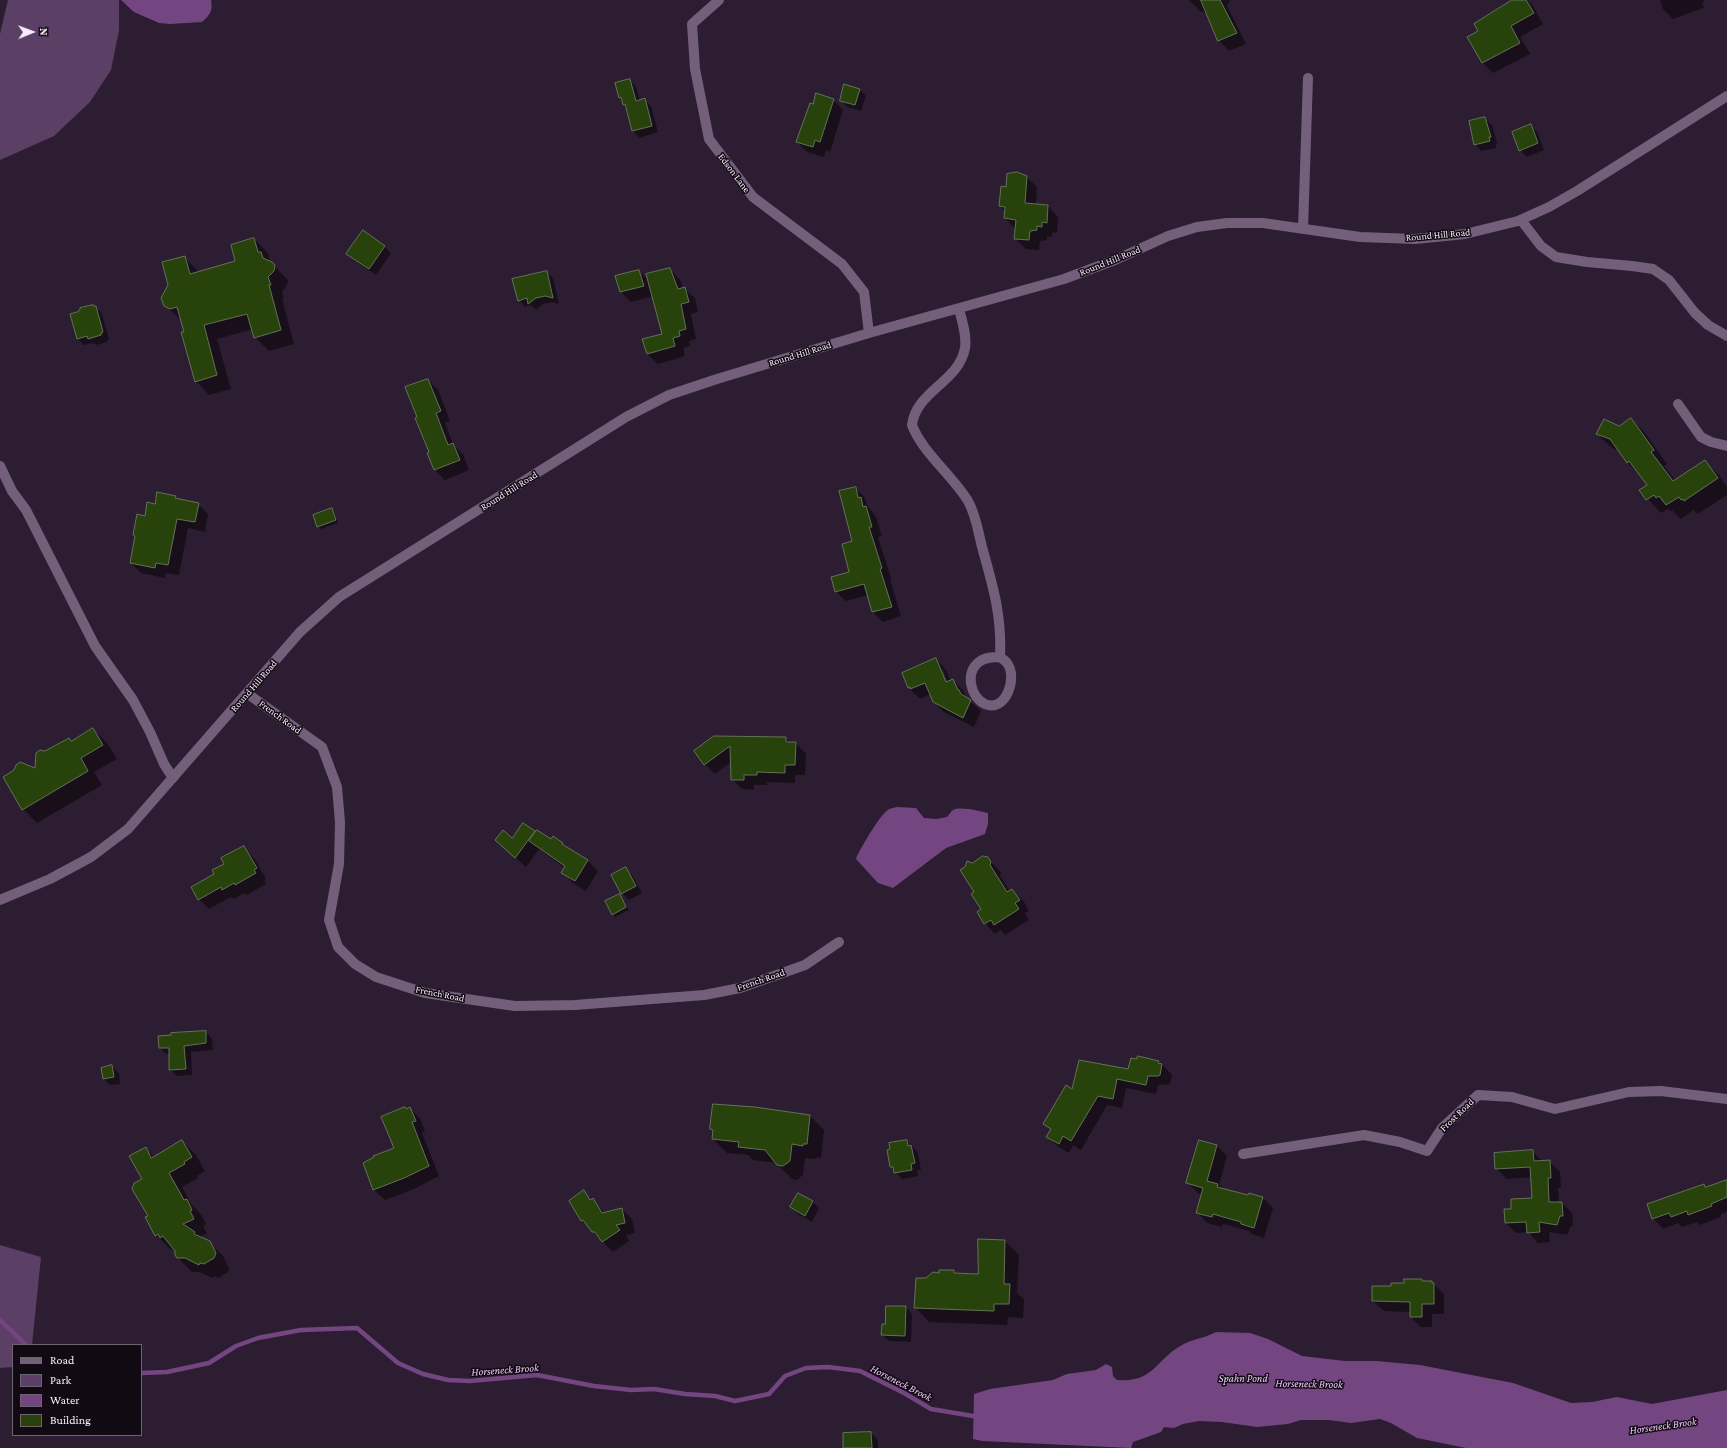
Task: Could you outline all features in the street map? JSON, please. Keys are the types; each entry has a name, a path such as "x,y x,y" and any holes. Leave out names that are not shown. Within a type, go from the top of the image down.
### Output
{"street":[{"name":"Edson Lane","path":"719,0 692,24 695,69 709,139 753,197 842,264 864,292 869,333"},
{"path":"1303,229 1308,78"},
{"name":"Round Hill Road","path":"0,900 50,879 91,857 128,828 248,694 300,632 339,598 626,418 676,392 869,333 1064,279 1115,260 1168,236 1197,227 1263,223 1360,237 1415,239 1465,234 1521,220 1577,191 1727,96"},
{"path":"1521,220 1541,246 1556,257 1653,269 1669,280 1695,313 1708,325 1727,336"},
{"path":"959,309 965,339 965,348 962,358 956,368 919,405 913,417 912,425 922,441 968,501 976,520 998,608 1001,637 1000,657"},
{"path":"1678,404 1701,437 1711,442 1727,446"},
{"path":"0,466 12,491 26,510 95,646 133,700 150,732 164,764 173,778"},
{"path":"992,657 1000,657 1008,663 1011,674 1009,690 1000,703 991,705 985,704 976,698 972,689 972,672 979,662 992,657"},
{"name":"French Road","path":"248,694 322,747 337,787 340,822 339,864 329,920 338,947 355,964 376,976 425,993 515,1006 575,1005 704,995 740,988 804,965 839,942"},
{"name":"Frost Road","path":"1243,1154 1364,1135 1400,1142 1428,1151 1442,1128 1478,1095 1512,1097 1555,1109 1629,1092 1661,1091 1727,1099"}],"green space":[{"path":"8,0 119,0 119,30 111,70 90,102 54,136 0,160 0,34"},
{"path":"0,1245 41,1257 32,1344 12,1344 12,1367 0,1368"}],"water":[{"path":"121,0 211,0 212,7 209,15 202,22 170,24 159,23 134,12"},
{"path":"897,807 916,808 924,818 936,819 947,817 956,809 975,810 988,813 988,824 985,834 946,848 893,888 878,883 856,859 865,841 880,818 889,809"},
{"name":"Spahn Pond","path":"1216,1332 1250,1333 1268,1339 1302,1356 1345,1361 1376,1361 1420,1365 1513,1383 1571,1403 1592,1402 1617,1397 1652,1404 1727,1390 1727,1448 1466,1448 1417,1438 1391,1423 1380,1419 1351,1423 1329,1420 1301,1420 1288,1424 1257,1427 1222,1422 1199,1421 1183,1424 1174,1428 1164,1427 1161,1432 1133,1442 1131,1448 982,1441 973,1439 974,1394 990,1389 1053,1380 1067,1374 1096,1370 1106,1364 1112,1367 1113,1376 1117,1380 1139,1378 1147,1374 1182,1345"}],"building":[{"path":"1201,0 1220,0 1237,33 1218,41"},
{"path":"1512,0 1526,0 1534,13 1511,26 1520,43 1482,63 1467,37 1478,31 1474,24"},
{"path":"630,79 636,101 645,98 652,126 632,131 625,104 623,105 621,97 619,98 615,83"},
{"path":"844,84 860,89 855,105 840,101"},
{"path":"816,93 834,99 820,142 815,140 813,147 796,142 810,103 813,104"},
{"path":"1485,117 1491,137 1489,137 1490,141 1474,145 1469,121"},
{"path":"1531,124 1538,143 1519,151 1512,132"},
{"path":"1017,172 1027,176 1025,203 1048,205 1047,223 1042,222 1042,227 1037,226 1037,230 1030,231 1029,240 1014,239 1016,220 1004,218 1005,207 999,206 1001,186 1006,187 1007,174"},
{"path":"363,230 385,246 369,269 346,254"},
{"path":"254,238 258,252 261,252 263,258 275,265 274,271 268,277 281,330 254,338 247,314 204,325 217,375 195,382 181,332 184,332 177,307 170,309 164,306 161,298 168,285 162,262 185,256 190,274 235,261 231,245"},
{"path":"670,268 678,289 685,287 689,302 681,304 686,329 679,331 680,336 673,338 675,346 647,354 642,339 662,334 646,274"},
{"path":"639,270 644,286 620,292 615,276"},
{"path":"547,271 553,298 545,296 536,298 528,304 527,298 518,301 512,279"},
{"path":"93,305 96,306 103,332 101,335 88,339 87,336 77,339 70,314 77,312 80,308"},
{"path":"428,379 441,411 436,413 448,445 453,443 460,460 434,470 427,453 429,452 415,418 417,417 405,387"},
{"path":"1631,418 1654,450 1651,452 1673,481 1705,460 1718,478 1684,501 1679,497 1666,505 1659,496 1656,498 1654,495 1646,500 1639,490 1647,485 1629,461 1627,463 1610,439 1596,434 1604,419 1619,426"},
{"path":"856,487 858,498 861,497 863,507 866,506 872,527 869,527 892,607 872,612 864,584 835,592 831,577 849,572 842,544 852,541 839,491"},
{"path":"157,492 176,496 175,498 199,503 195,522 177,519 168,565 156,563 155,568 130,563 137,514 145,516 147,502 155,504"},
{"path":"332,508 336,520 317,527 313,515"},
{"path":"936,658 946,682 953,679 961,694 971,700 963,718 933,702 925,683 910,689 910,687 908,688 902,673"},
{"path":"93,728 103,745 81,758 88,771 22,810 3,777 14,770 16,765 20,762 35,768 36,753 40,750 45,751 69,738 71,741"},
{"path":"714,736 786,737 786,742 796,742 795,765 785,765 785,773 757,772 757,775 744,775 744,780 731,780 730,746 704,765 694,751"},
{"path":"523,823 535,831 515,858 495,840 503,830 512,838"},
{"path":"537,830 551,839 553,836 563,843 562,844 588,860 575,881 561,873 565,866 529,841"},
{"path":"244,846 257,868 254,870 256,873 235,885 234,883 222,890 221,887 198,900 191,887 214,874 212,870 224,864 221,858"},
{"path":"983,856 988,857 991,862 990,865 1007,892 1012,889 1020,900 1015,903 1019,909 994,925 991,920 984,924 977,912 981,909 971,894 974,892 960,870 965,867 967,861 972,863"},
{"path":"626,867 636,886 621,894 611,875"},
{"path":"620,894 626,907 612,915 605,901"},
{"path":"206,1031 206,1043 184,1046 186,1069 169,1070 169,1048 159,1048 158,1036 171,1035 171,1033"},
{"path":"1138,1056 1159,1061 1158,1063 1162,1064 1160,1075 1148,1076 1146,1085 1117,1079 1113,1099 1098,1096 1071,1141 1063,1136 1059,1144 1046,1137 1051,1129 1043,1124 1066,1085 1072,1089 1079,1060 1128,1069 1131,1058 1136,1059"},
{"path":"112,1065 114,1077 103,1079 101,1068"},
{"path":"713,1104 755,1107 810,1115 807,1144 803,1144 803,1146 792,1144 790,1161 783,1166 777,1165 765,1150 738,1147 739,1142 712,1139 713,1130 710,1129"},
{"path":"405,1107 406,1109 410,1107 416,1121 412,1122 429,1166 373,1190 363,1163 374,1157 373,1156 394,1148 381,1117"},
{"path":"182,1140 192,1157 184,1162 185,1164 169,1173 184,1200 187,1199 192,1210 190,1211 194,1219 183,1224 195,1232 194,1234 210,1241 216,1253 214,1258 204,1264 200,1263 199,1265 185,1258 177,1258 175,1251 163,1236 160,1238 158,1234 155,1236 145,1217 148,1216 132,1189 134,1183 142,1179 129,1156 146,1147 151,1158"},
{"path":"907,1140 908,1146 911,1145 915,1163 911,1164 912,1170 894,1173 893,1167 890,1167 887,1150 890,1149 889,1143"},
{"path":"1199,1140 1217,1145 1207,1181 1218,1184 1217,1187 1248,1195 1249,1193 1263,1197 1254,1228 1241,1224 1241,1222 1213,1214 1212,1217 1196,1213 1203,1188 1186,1183"},
{"path":"1533,1150 1534,1161 1550,1160 1551,1178 1548,1178 1549,1202 1562,1202 1563,1216 1560,1216 1557,1225 1539,1222 1540,1232 1527,1233 1526,1222 1505,1223 1504,1209 1511,1209 1511,1199 1532,1198 1530,1167 1495,1169 1494,1153"},
{"path":"1727,1180 1727,1197 1711,1204 1712,1206 1688,1215 1687,1211 1671,1217 1669,1213 1652,1219 1647,1204 1704,1184 1705,1187"},
{"path":"584,1190 590,1200 593,1198 602,1213 622,1208 625,1223 616,1225 620,1230 602,1242 595,1232 592,1232 583,1220 581,1221 569,1201"},
{"path":"798,1193 813,1201 805,1216 790,1207"},
{"path":"978,1239 1005,1240 1004,1284 1010,1284 1009,1304 994,1304 994,1311 914,1308 916,1278 926,1278 933,1272 939,1273 939,1270 954,1270 954,1273 978,1274"},
{"path":"1404,1279 1422,1279 1422,1281 1432,1281 1432,1283 1434,1283 1434,1304 1422,1304 1422,1317 1410,1317 1410,1302 1372,1301 1372,1286 1391,1286 1391,1283 1404,1283"},
{"path":"886,1306 906,1306 905,1336 881,1335 882,1324 885,1324"},
{"path":"871,1432 872,1448 843,1448 843,1433"}],"waterway":[{"name":"Horseneck Brook","path":"0,1320 25,1344"},
{"name":"Horseneck Brook","path":"142,1373 167,1372 209,1363 236,1346 258,1338 301,1330 357,1328 398,1363 423,1374 448,1380 470,1381 537,1375 594,1386 631,1390 654,1389 685,1394 715,1396 735,1401 769,1394 785,1376 806,1368 828,1367 860,1371 904,1393 931,1409 979,1417"}]}
